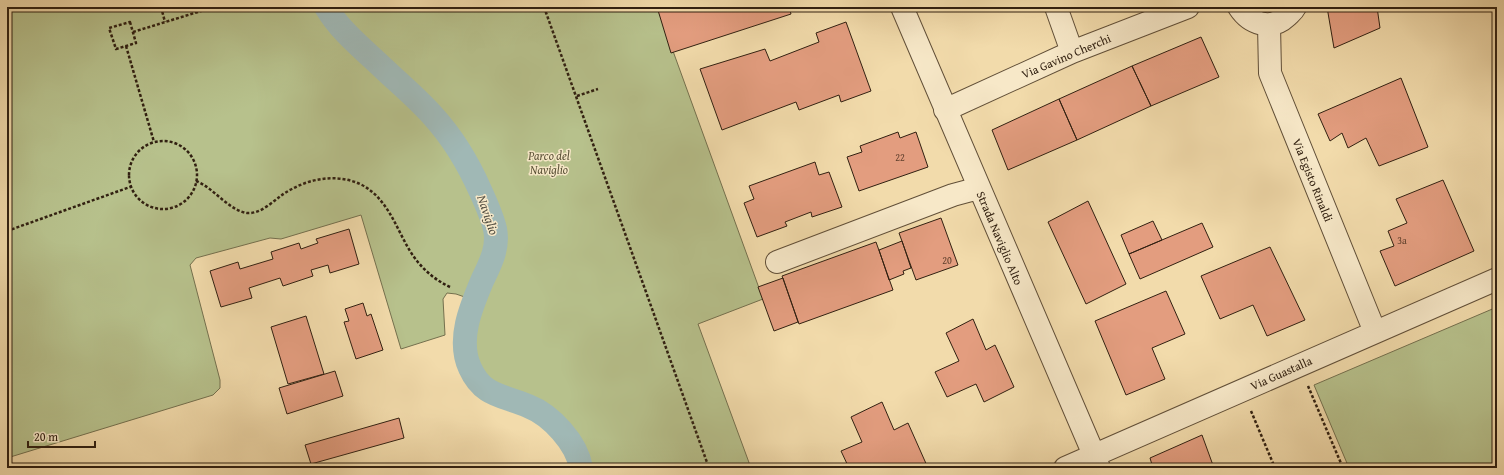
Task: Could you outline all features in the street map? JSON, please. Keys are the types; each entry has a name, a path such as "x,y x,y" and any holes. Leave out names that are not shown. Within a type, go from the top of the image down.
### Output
{"street":[{"name":"Strada Naviglio Alto","path":"902,7 1097,461"},
{"path":"1056,7 1072,52"},
{"name":"Via Gavino Cherchi","path":"945,110 1072,52 1188,7"},
{"path":"1239,7 1244,15 1257,23 1269,25 1282,21 1294,10 1295,7"},
{"name":"Via Egisto Rinaldi","path":"1269,25 1270,73 1375,332"},
{"path":"777,262 953,195 979,188"},
{"name":"Via Guastalla","path":"1065,468 1097,461 1242,390 1497,279"}],"path":[{"path":"161,7 165,22"},
{"path":"133,32 214,7"},
{"path":"544,7 709,468"},
{"path":"130,22 136,43 126,46 116,49 109,28 130,22"},
{"path":"126,46 154,142"},
{"path":"577,96 598,89"},
{"path":"164,141 175,143 192,157 196,167 196,181 188,198 179,205 168,209 156,209 145,204 136,197 130,187 128,175 136,154 144,147 154,142 164,141"},
{"path":"196,181 208,186 232,206 247,213 261,210 290,190 306,182 328,178 339,178 362,185 378,198 386,207 422,268 437,280 450,287"},
{"path":"7,231 130,187"},
{"path":"1299,366 1343,468"},
{"path":"1242,390 1275,468"}],"green space":[{"name":"Parco del Naviglio","path":"7,7 657,7 763,299 698,324 751,468 591,468 579,440 560,416 543,403 495,383 484,375 477,366 472,357 470,336 482,303 456,294 447,293 443,299 445,335 401,349 361,215 281,239 270,238 196,258 190,265 220,380 220,388 213,395 7,458"},
{"path":"1497,307 1497,468 1349,468 1314,385"}],"building":[{"path":"657,7 789,7 791,14 671,53"},
{"path":"1327,7 1377,7 1380,28 1334,48"},
{"path":"846,22 871,91 841,102 839,95 799,110 796,102 722,130 700,69 765,49 770,61 819,42 816,33"},
{"path":"1201,37 1219,77 1151,106 1132,66"},
{"path":"1132,66 1151,106 1077,140 1059,99"},
{"path":"1401,78 1428,147 1379,166 1366,138 1348,148 1342,133 1330,141 1318,114"},
{"path":"1059,99 1077,140 1008,170 992,130"},
{"path":"898,132 900,138 916,132 928,167 859,191 847,157 862,152 860,146"},
{"path":"815,162 819,175 829,172 842,207 812,217 811,212 785,222 787,226 757,237 744,203 754,199 749,186"},
{"path":"1443,180 1474,251 1395,286 1380,251 1394,246 1388,231 1407,223 1396,199"},
{"path":"1088,201 1126,284 1086,304 1048,222"},
{"path":"941,218 958,265 916,280 899,233"},
{"path":"1153,221 1162,240 1129,254 1121,235"},
{"path":"1202,223 1213,247 1140,279 1129,254"},
{"path":"349,229 359,264 330,273 328,265 311,270 313,276 283,286 280,278 249,288 252,298 221,307 210,271 238,262 240,269 273,259 271,252 299,243 301,249 318,243 316,239"},
{"path":"902,241 911,268 903,271 904,274 889,280 879,250"},
{"path":"876,242 893,290 799,324 782,276"},
{"path":"1270,247 1305,320 1267,336 1253,305 1220,319 1201,276"},
{"path":"783,278 798,322 774,331 758,287"},
{"path":"1166,291 1185,334 1152,348 1165,379 1126,395 1095,321"},
{"path":"363,303 367,316 371,314 383,350 356,359 344,322 349,321 345,309"},
{"path":"306,316 324,374 288,384 271,327"},
{"path":"973,319 986,350 995,345 1014,387 984,402 976,384 947,397 935,372 959,361 946,333"},
{"path":"335,371 343,396 287,414 279,388"},
{"path":"882,402 894,430 908,423 928,468 849,468 841,451 862,442 851,417"},
{"path":"399,418 404,438 311,464 305,445"},
{"path":"1202,435 1214,468 1153,468 1150,458"}],"waterway":[{"name":"Naviglio","path":"326,7 338,24 352,39 415,98 440,124 465,161 489,210 495,229 495,249 470,313 465,335 466,357 475,378 481,385 494,394 519,402 537,410 554,423 569,440 579,459 581,468"}]}
